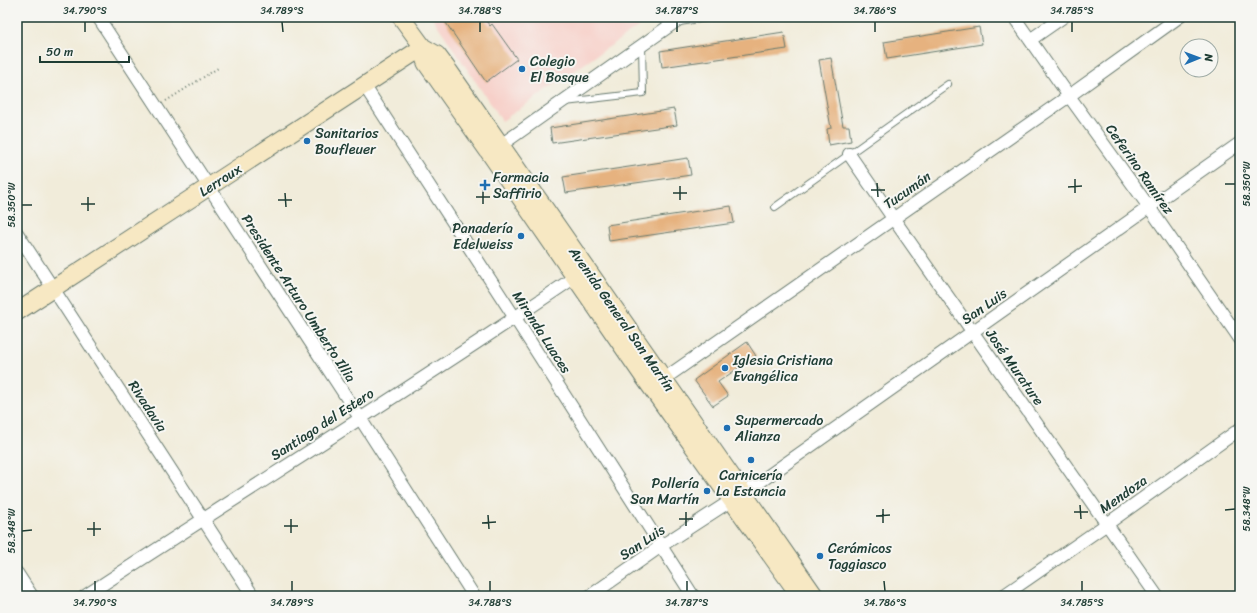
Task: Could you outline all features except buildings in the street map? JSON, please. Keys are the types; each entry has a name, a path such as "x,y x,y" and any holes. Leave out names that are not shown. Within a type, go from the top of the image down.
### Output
{"main road":[{"name":"Avenida General San Martín","path":"401,17 423,47 437,55 501,145 657,383"},
{"name":"Avenida General San Martín","path":"423,47 423,55 426,63 575,277 657,383 738,496 815,596"},
{"name":"Lerroux","path":"17,312 423,47"},
{"name":"Avenida General San Martín","path":"738,496 800,596"}],"street":[{"name":"Presidente Arturo Umberto Illia","path":"98,17 360,418 474,596"},
{"name":"Ceferino Ramírez","path":"1014,17 1149,207 1240,339"},
{"path":"1030,40 1063,17"},
{"name":"Tucumán","path":"657,383 1069,96 1179,17"},
{"path":"501,145 678,20"},
{"name":"Miranda Luaces","path":"364,85 693,596"},
{"name":"San Luis","path":"590,596 661,546 738,496 1240,143"},
{"name":"José Murature","path":"850,154 1157,596"},
{"name":"Rivadavia","path":"17,233 253,596"},
{"name":"Santiago del Estero","path":"85,596 515,318 575,277"},
{"name":"Mendoza","path":"1003,596 1240,429"},
{"path":"17,573 32,596"}],"lane":[{"path":"678,20 713,17"},
{"path":"561,103 643,93 642,45"},
{"path":"775,207 948,84"}],"path":[{"path":"157,108 218,68"}],"shaded area":[{"name":"Colegio El Bosque","path":"432,17 652,17 502,121"}],"place":[{"name":"Colegio El Bosque","path":"522,69"},
{"name":"Sanitarios Boufleuer","path":"307,141"},
{"name":"Farmacia Saffirio","path":"485,185"},
{"name":"Panadería Edelweiss","path":"521,236"},
{"name":"Iglesia Cristiana Evangélica","path":"725,368"},
{"name":"Supermercado Alianza","path":"727,428"},
{"name":"Carnicería La Estancia","path":"751,460"},
{"name":"Pollería San Martín","path":"707,491"},
{"name":"Cerámicos Taggiasco","path":"820,556"}]}
